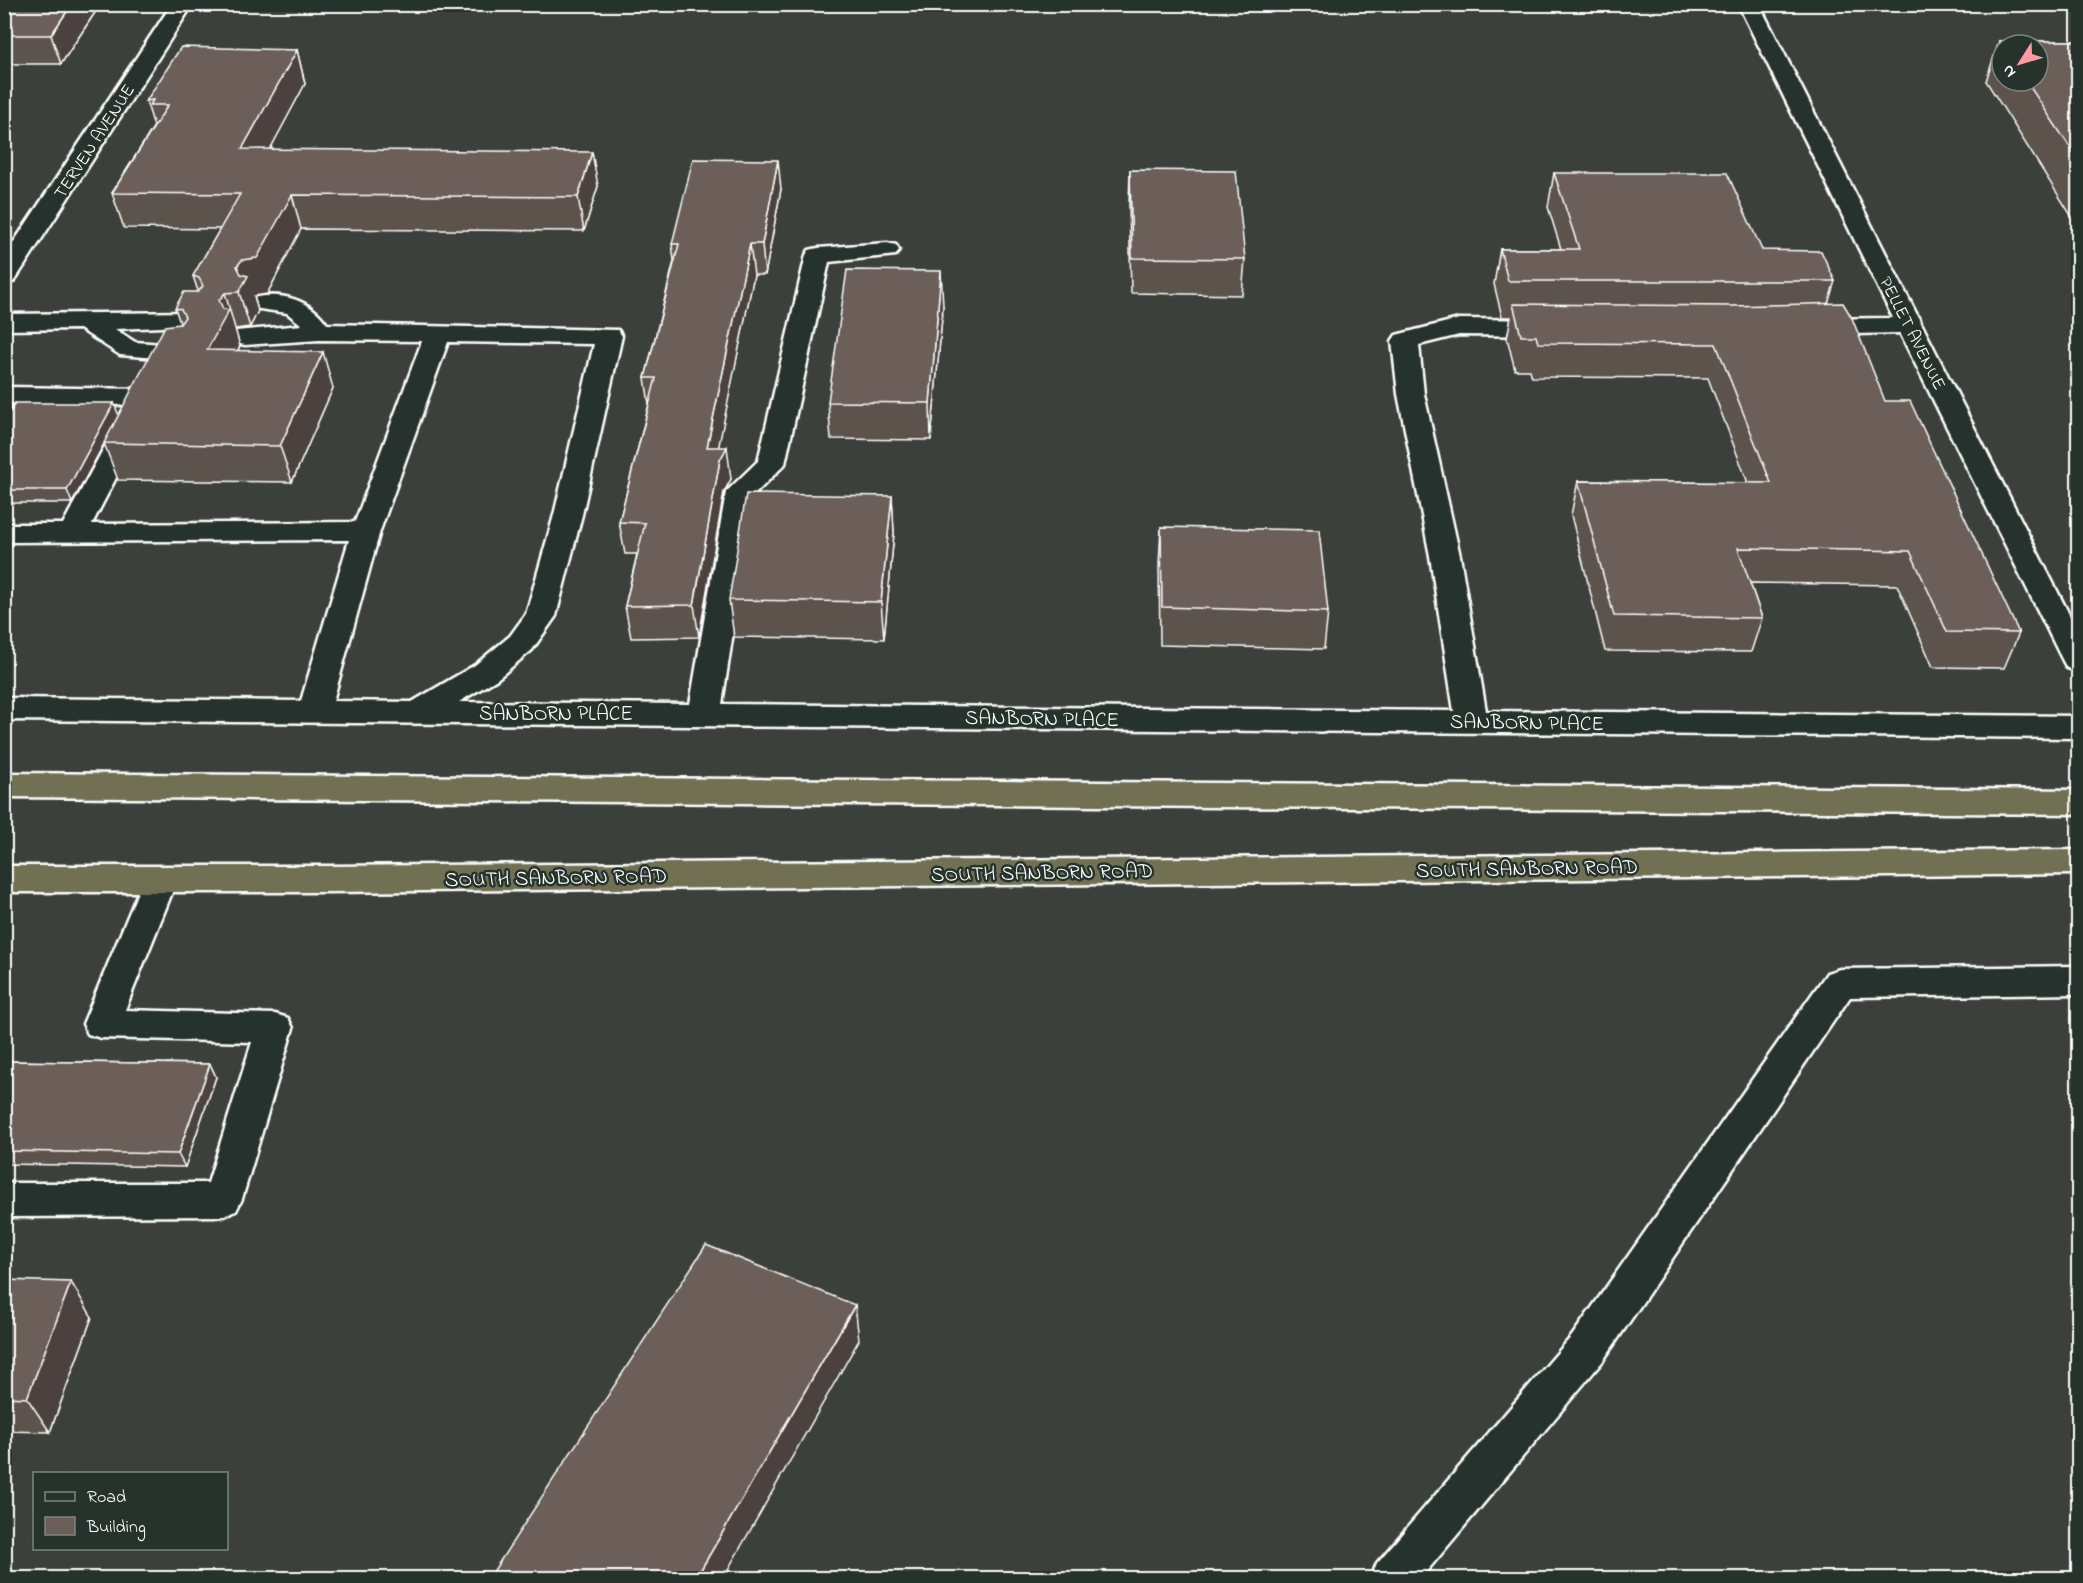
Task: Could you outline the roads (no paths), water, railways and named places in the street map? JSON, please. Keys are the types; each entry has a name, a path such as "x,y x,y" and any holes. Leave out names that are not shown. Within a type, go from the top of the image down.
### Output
{"highway":[{"path":"4,785 2079,802"},
{"name":"SOUTH SANBORN ROAD","path":"4,879 160,880 2079,862"}],"street":[{"name":"TERVEN AVENUE","path":"4,277 183,4"},
{"name":"PELLET AVENUE","path":"1748,4 2079,661"},
{"path":"704,715 740,492 771,464 818,255 887,250"},
{"path":"319,332 291,349 276,353 249,328 292,320 319,332 609,336 541,616 521,643 486,672 419,712"},
{"path":"4,322 87,322 195,328 129,349 87,322"},
{"path":"1781,327 1909,324"},
{"path":"1472,722 1445,556 1412,394 1406,341 1459,327 1579,328"},
{"path":"314,711 366,531 438,334"},
{"path":"4,395 145,397 73,532"},
{"path":"4,533 366,531"},
{"name":"SANBORN PLACE","path":"4,708 2079,727"},
{"path":"4,1200 222,1199 275,1028 101,1024 160,880"},
{"path":"1393,1578 1587,1348 1840,983 2079,980"}]}
